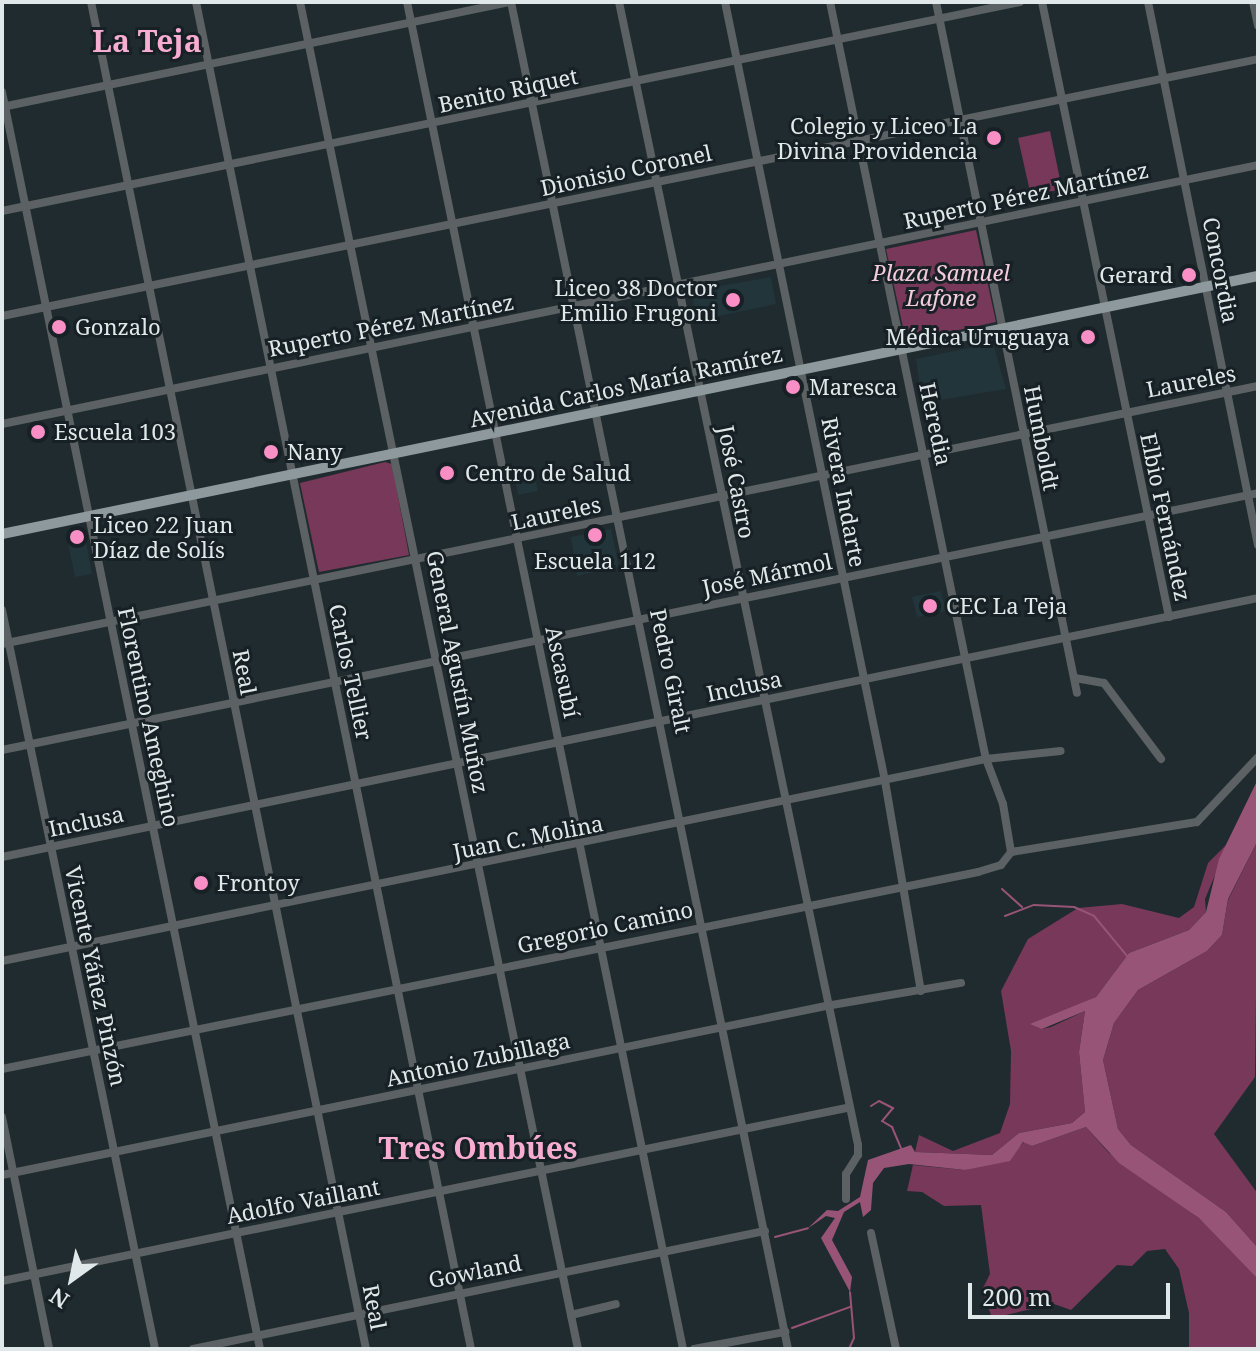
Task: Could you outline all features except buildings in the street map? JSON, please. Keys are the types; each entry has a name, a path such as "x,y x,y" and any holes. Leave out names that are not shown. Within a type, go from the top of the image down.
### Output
{"main road":[{"name":"Avenida Carlos María Ramírez","path":"2,534 1258,276"}],"street":[{"name":"Real","path":"91,2 366,1349"},
{"name":"Carlos Tellier","path":"196,2 471,1349"},
{"name":"General Agustín Muñoz","path":"300,2 396,454 578,1349"},
{"name":"Ascasubí","path":"407,2 683,1349"},
{"path":"4,107 511,2"},
{"name":"Pedro Giralt","path":"511,2 642,617 788,1349"},
{"name":"José Castro","path":"619,2 702,392 846,1108 859,1150 846,1174 846,1199"},
{"name":"Rivera Indarte","path":"725,2 865,679 921,991"},
{"name":"Heredia","path":"830,2 986,759 1003,804 1011,852"},
{"name":"Humboldt","path":"936,2 1077,693"},
{"name":"Benito Riquet","path":"2,211 838,42 1020,2"},
{"name":"Elbio Fernández","path":"1042,2 1169,617"},
{"name":"Concordia","path":"1148,2 1258,545"},
{"path":"1253,2 1258,25"},
{"name":"Dionisio Coronel","path":"2,316 1258,59"},
{"name":"Florentino Ameghino","path":"2,92 260,1349"},
{"name":"Ruperto Pérez Martínez","path":"2,424 1258,165"},
{"name":"Laureles","path":"6,644 1258,386"},
{"name":"José Mármol","path":"2,750 1258,493"},
{"name":"Inclusa","path":"2,857 1258,598"},
{"name":"Vicente Yáñez Pinzón","path":"2,610 6,644 32,744 50,847 155,1349"},
{"path":"1075,678 1104,683 1161,759"},
{"name":"Juan C. Molina","path":"2,961 581,846 986,759 1061,751"},
{"name":"Gregorio Camino","path":"2,1069 804,903 978,872 1001,865 1011,852 1197,822 1208,814 1258,757"},
{"name":"Antonio Zubillaga","path":"2,1175 826,1006 961,983"},
{"name":"Adolfo Vaillant","path":"2,1281 846,1108"},
{"path":"2,1117 49,1349"},
{"name":"Gowland","path":"193,1349 460,1291 765,1231"},
{"path":"871,1233 896,1349"},
{"path":"571,1315 616,1304"},
{"path":"694,1349 785,1332"}],"shaded area":[{"name":"Liceo 38 Doctor Emilio Frugoni","path":"771,277 776,304 695,321 692,291"},
{"path":"993,343 1006,389 922,403 916,359"},
{"path":"526,478 527,484 536,482 538,491 518,495 515,480"},
{"path":"611,529 619,567 577,576 571,537"},
{"path":"84,530 92,574 75,577 66,534"},
{"name":"CEC La Teja","path":"941,591 946,611 917,617 912,597"},
{"path":"1258,779 1258,840 1228,899 1222,935 1207,951 1138,990 1114,1023 1103,1060 1118,1129 1131,1145 1226,1212 1258,1248 1258,1279 1199,1218 1119,1163 1086,1127 1032,1146 1023,1142 1010,1161 965,1170 909,1164 884,1168 873,1183 871,1210 863,1217 860,1202 844,1212 832,1240 852,1277 850,1292 821,1238 835,1218 826,1216 807,1229 827,1210 838,1211 860,1197 868,1160 911,1145 915,1152 992,1155 1019,1133 1072,1123 1085,1112 1079,1052 1085,1011 1042,1029 1030,1024 1096,997 1129,953 1189,930 1206,912 1219,859"}],"green space":[{"path":"1050,131 1062,189 1031,196 1018,138"},
{"name":"Plaza Samuel Lafone","path":"976,230 996,322 906,341 886,249"},
{"path":"385,462 392,464 409,555 319,572 300,483"},
{"path":"1258,840 1255,1077 1214,1134 1258,1194 1258,1248 1226,1212 1131,1145 1118,1129 1103,1060 1114,1023 1138,990 1207,951 1222,935 1228,900"},
{"path":"1229,842 1205,899 1206,912 1189,930 1129,953 1096,997 1040,1023 1042,1029 1051,1027 1085,1011 1079,1052 1085,1112 1072,1123 1019,1133 992,1155 915,1152 919,1135 953,1151 1000,1133 1010,1104 1011,1051 1001,991 1028,939 1078,908 1122,904 1179,918 1194,907 1208,863"},
{"path":"1086,1127 1109,1153 1199,1218 1243,1258 1258,1279 1258,1349 1189,1349 1189,1313 1179,1269 1165,1249 1147,1251 1132,1266 1117,1265 1071,1310 1054,1304 992,1318 982,1290 990,1274 981,1205 944,1206 922,1192 907,1191 913,1165 965,1170 1011,1155 1024,1142 1032,1146"}],"waterway":[{"path":"1002,889 1022,907"},
{"path":"1005,916 1034,905 1074,907 1094,916 1128,957"},
{"path":"871,1106 879,1101 893,1108 882,1121 892,1127 901,1148"},
{"path":"775,1237 808,1228"},
{"path":"849,1349 854,1338 850,1292"},
{"path":"792,1328 850,1307"}],"place":[{"name":"Colegio y Liceo La Divina Providencia","path":"994,138"},
{"name":"Gerard","path":"1189,275"},
{"name":"Liceo 38 Doctor Emilio Frugoni","path":"733,300"},
{"name":"Gonzalo","path":"59,327"},
{"name":"Médica Uruguaya","path":"1088,337"},
{"name":"Maresca","path":"793,387"},
{"name":"Escuela 103","path":"38,432"},
{"name":"Nany","path":"271,452"},
{"name":"Centro de Salud","path":"447,473"},
{"name":"Escuela 112","path":"595,535"},
{"name":"Liceo 22 Juan Díaz de Solís","path":"77,537"},
{"name":"CEC La Teja","path":"930,606"},
{"name":"Frontoy","path":"201,883"}],"district":[{"name":"La Teja","path":"147,41"},
{"name":"Tres Ombúes","path":"478,1148"}]}
